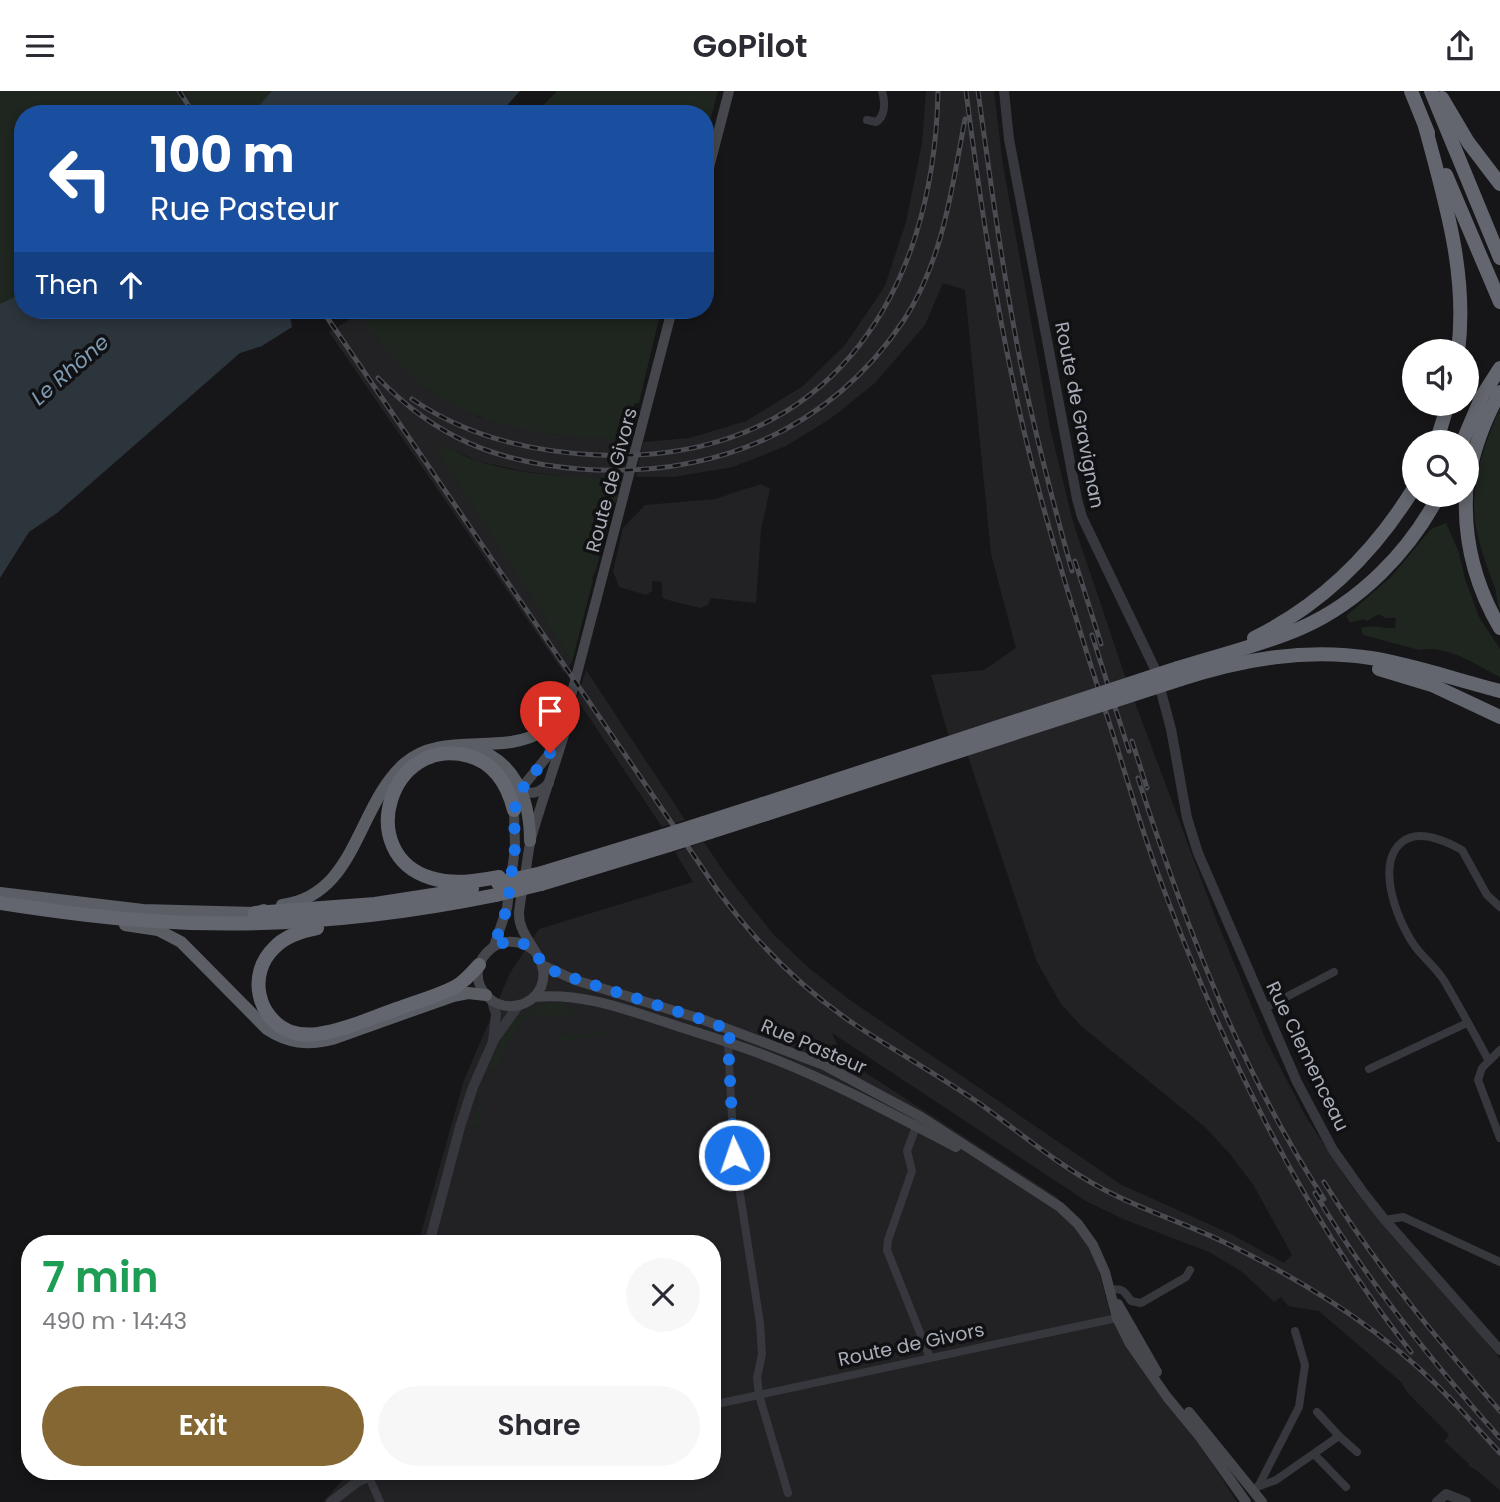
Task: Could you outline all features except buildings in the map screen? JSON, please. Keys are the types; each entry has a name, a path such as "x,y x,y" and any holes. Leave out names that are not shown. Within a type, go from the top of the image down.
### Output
{"highway":[{"path":"1411,91 1500,302"},
{"path":"1431,91 1500,258"},
{"path":"1438,91 1468,142 1500,184"},
{"path":"1425,126 1458,263 1461,297 1459,339"},
{"path":"1468,430 1482,396 1500,369"},
{"path":"1479,436 1500,392"},
{"path":"1180,674 1272,628 1327,591 1353,568 1379,539 1402,505"},
{"path":"1208,659 1300,629 1349,600 1374,580 1398,555 1431,507"},
{"path":"1466,507 1470,555 1479,586 1500,628"},
{"path":"1306,655 1413,678 1500,717"},
{"path":"479,965 453,988 333,1031 309,1035 281,1027 268,1014 260,997 258,982 264,961 276,945 301,932 403,912 666,841 1180,674 1246,661 1306,655 1372,658 1500,691"},
{"path":"1446,678 1500,698"},
{"path":"255,913 302,901 320,890 341,867 387,785 401,767 428,750 534,736 551,725 569,704"},
{"path":"463,746 484,752 499,760 510,771 522,791 530,818 530,841"},
{"path":"498,885 431,879 419,873 403,860 395,849 387,817 389,800 398,781 413,767 432,757 457,754 474,758 491,768 503,781 514,810"},
{"path":"542,875 559,868 666,841"},
{"path":"0,893 144,910 255,913 385,903 498,885"},
{"path":"0,904 117,918 222,924 322,921 403,912"},
{"path":"0,904 148,928 169,934 197,955 267,1029 298,1042 313,1043 332,1039 460,995 489,998"}],"main road":[{"path":"714,148 729,91"},
{"name":"Route de Givors","path":"569,704 671,319"},
{"path":"533,950 514,941 494,946 486,952 479,965 479,981 489,998 502,1005 518,1006 534,997 543,982 542,965 521,928 519,913 530,841 568,719 569,704"},
{"path":"494,946 507,908 515,848 514,810 522,791 550,753 560,721 569,704"},
{"path":"503,781 522,791 536,793 549,783"},
{"name":"Rue Pasteur","path":"542,965 575,979 652,1002 730,1037"},
{"name":"Rue Pasteur","path":"534,997 557,995 587,1000 730,1037 824,1065 1017,1178 1060,1207 1078,1224 1093,1245 1111,1290 1155,1369 1256,1488 1262,1502"},
{"name":"Rue Pasteur","path":"1111,1290 1116,1318 1149,1372 1246,1502"}],"street":[{"path":"867,120 876,123 880,120 884,112 882,91"},
{"name":"Route de Gravignan","path":"1004,91 1012,151 1077,499 1082,517 1155,669 1171,729 1186,818 1198,853"},
{"path":"1489,1061 1443,979 1416,947 1399,915 1391,888 1390,858 1402,842 1416,836 1429,836 1457,847 1462,850 1487,895 1500,907"},
{"name":"Rue Clemenceau","path":"1198,853 1297,1082 1334,1150 1385,1220 1500,1350"},
{"path":"1265,1008 1335,972"},
{"path":"489,998 496,1014 493,1042"},
{"path":"431,1235 473,1087 493,1042 518,1006"},
{"path":"1369,1069 1467,1023"},
{"path":"730,1037 734,1155 760,1323 762,1354 757,1378 788,1493"},
{"path":"1500,1050 1482,1068 1478,1080 1500,1138"},
{"path":"918,1122 907,1151 912,1171 887,1250 930,1358"},
{"path":"1385,1220 1403,1217 1500,1262"},
{"path":"1111,1290 1124,1291 1131,1301 1141,1303 1186,1277 1190,1270"},
{"name":"Route de Givors","path":"721,1403 1116,1318"},
{"path":"1246,1502 1299,1407 1305,1365 1295,1331"},
{"path":"1317,1412 1357,1452"},
{"path":"1256,1488 1276,1480 1339,1436"},
{"path":"1314,1454 1346,1487"},
{"path":"331,1502 354,1480"},
{"path":"371,1480 380,1502"},
{"path":"1437,1502 1446,1494 1466,1502"}],"shaded area":[{"path":"0,91 336,91 321,105 14,105 14,319 21,319 0,406"},
{"path":"557,91 718,91 714,106 544,105"},
{"path":"926,91 994,91 1003,165 1051,432 1073,522 1126,679 949,737 931,675 984,670 1016,648 991,554 965,290 943,283 925,325 874,384 830,419 786,446 733,467 673,477 636,477 643,442 690,438 746,421 803,386 845,345 885,286 906,222 922,143"},
{"path":"351,319 363,319 394,358 479,417 553,434 633,441 623,478 575,478 523,471 477,461 444,445 438,450 572,662 564,673 329,332"},
{"path":"363,319 659,319 639,403 635,403 623,431 625,440 544,433 517,428 466,411 442,399 420,383 387,350"},
{"path":"1500,409 1500,611 1478,537 1474,507 1479,507 1479,469"},
{"path":"444,444 474,460 514,470 568,477 623,478 592,578 572,662 437,450"},
{"path":"761,484 770,489 761,530 756,603 711,598 708,605 700,608 664,599 662,582 652,581 652,591 646,595 619,587 613,571 623,528 645,505 715,499"},
{"path":"1446,523 1459,553 1479,617 1500,649 1500,677 1451,653 1419,650 1363,635 1361,628 1365,627 1395,628 1396,618 1385,618 1379,614 1367,621 1364,619 1350,623 1346,616 1392,576 1431,529"},
{"path":"586,670 685,820 662,827 577,699"},
{"path":"1134,700 1216,919 1265,1038 1306,1117 1354,1190 1500,1359 1500,1490 1468,1466 1469,1464 1444,1441 1449,1435 1407,1392 1401,1382 1319,1311 1288,1306 1281,1297 1274,1302 1241,1271 1209,1252 1123,1219 1086,1201 832,1033 843,1058 1057,1197 1090,1237 1110,1313 1122,1339 1203,1449 1237,1502 323,1502 343,1480 721,1480 721,1235 421,1235 464,1080 510,973 539,929 693,882 675,852 704,842 726,875 774,935 809,968 850,1000 1122,1185 1233,1235 1284,1263 1292,1255 1254,1186 1230,1154 1205,1127 1081,1026 1061,1004 1037,962 967,754"},
{"path":"565,1003 578,1017 532,1014 516,1027 494,1072 489,1066 509,1023 516,1015 519,1017 543,1004"},
{"path":"604,1026 605,1036 559,1041 560,1036 602,1033"},
{"path":"483,1097 485,1102 479,1113 481,1124 531,1119 471,1126"}],"water":[{"path":"272,91 520,91 507,105 260,105"},
{"name":"Le Rhône","path":"14,297 14,319 291,319 292,327 262,346 240,353 57,513 29,532 0,578 0,304"}],"railway":[{"path":"179,91 188,105"},
{"path":"412,399 455,423 501,440 549,450 598,455 677,451 746,432 804,399 851,355 888,301 915,237 932,167 938,91"},
{"path":"966,91 996,292 1027,442 1064,579 1151,856 1208,1000 1266,1123 1333,1241 1411,1352"},
{"path":"978,91 1004,269 1023,375 1072,571"},
{"path":"378,378 422,417 445,431 495,453 549,466 628,470 675,466 720,456 763,440 803,419 840,392 874,359 904,320 917,297 937,248 965,119"},
{"path":"328,319 718,891 747,928 780,963 834,1010 979,1103 1085,1179 1133,1204 1232,1246 1322,1296 1405,1356 1455,1404"},
{"path":"1075,561 1101,644"},
{"path":"1092,635 1129,751"},
{"path":"1132,741 1147,788"},
{"path":"1138,778 1175,887 1217,995 1266,1099 1324,1199"},
{"path":"1324,1182 1364,1243 1407,1300 1500,1411"},
{"path":"1315,1193 1356,1258 1402,1320 1500,1438"},
{"path":"1449,1397 1500,1453"}],"route":[{"path":"550,753 524,786 514,810 515,848 507,908 494,946 509,941 524,944 537,954 542,965 560,974 652,1002 732,1031 728,1042 734,1155"}]}
